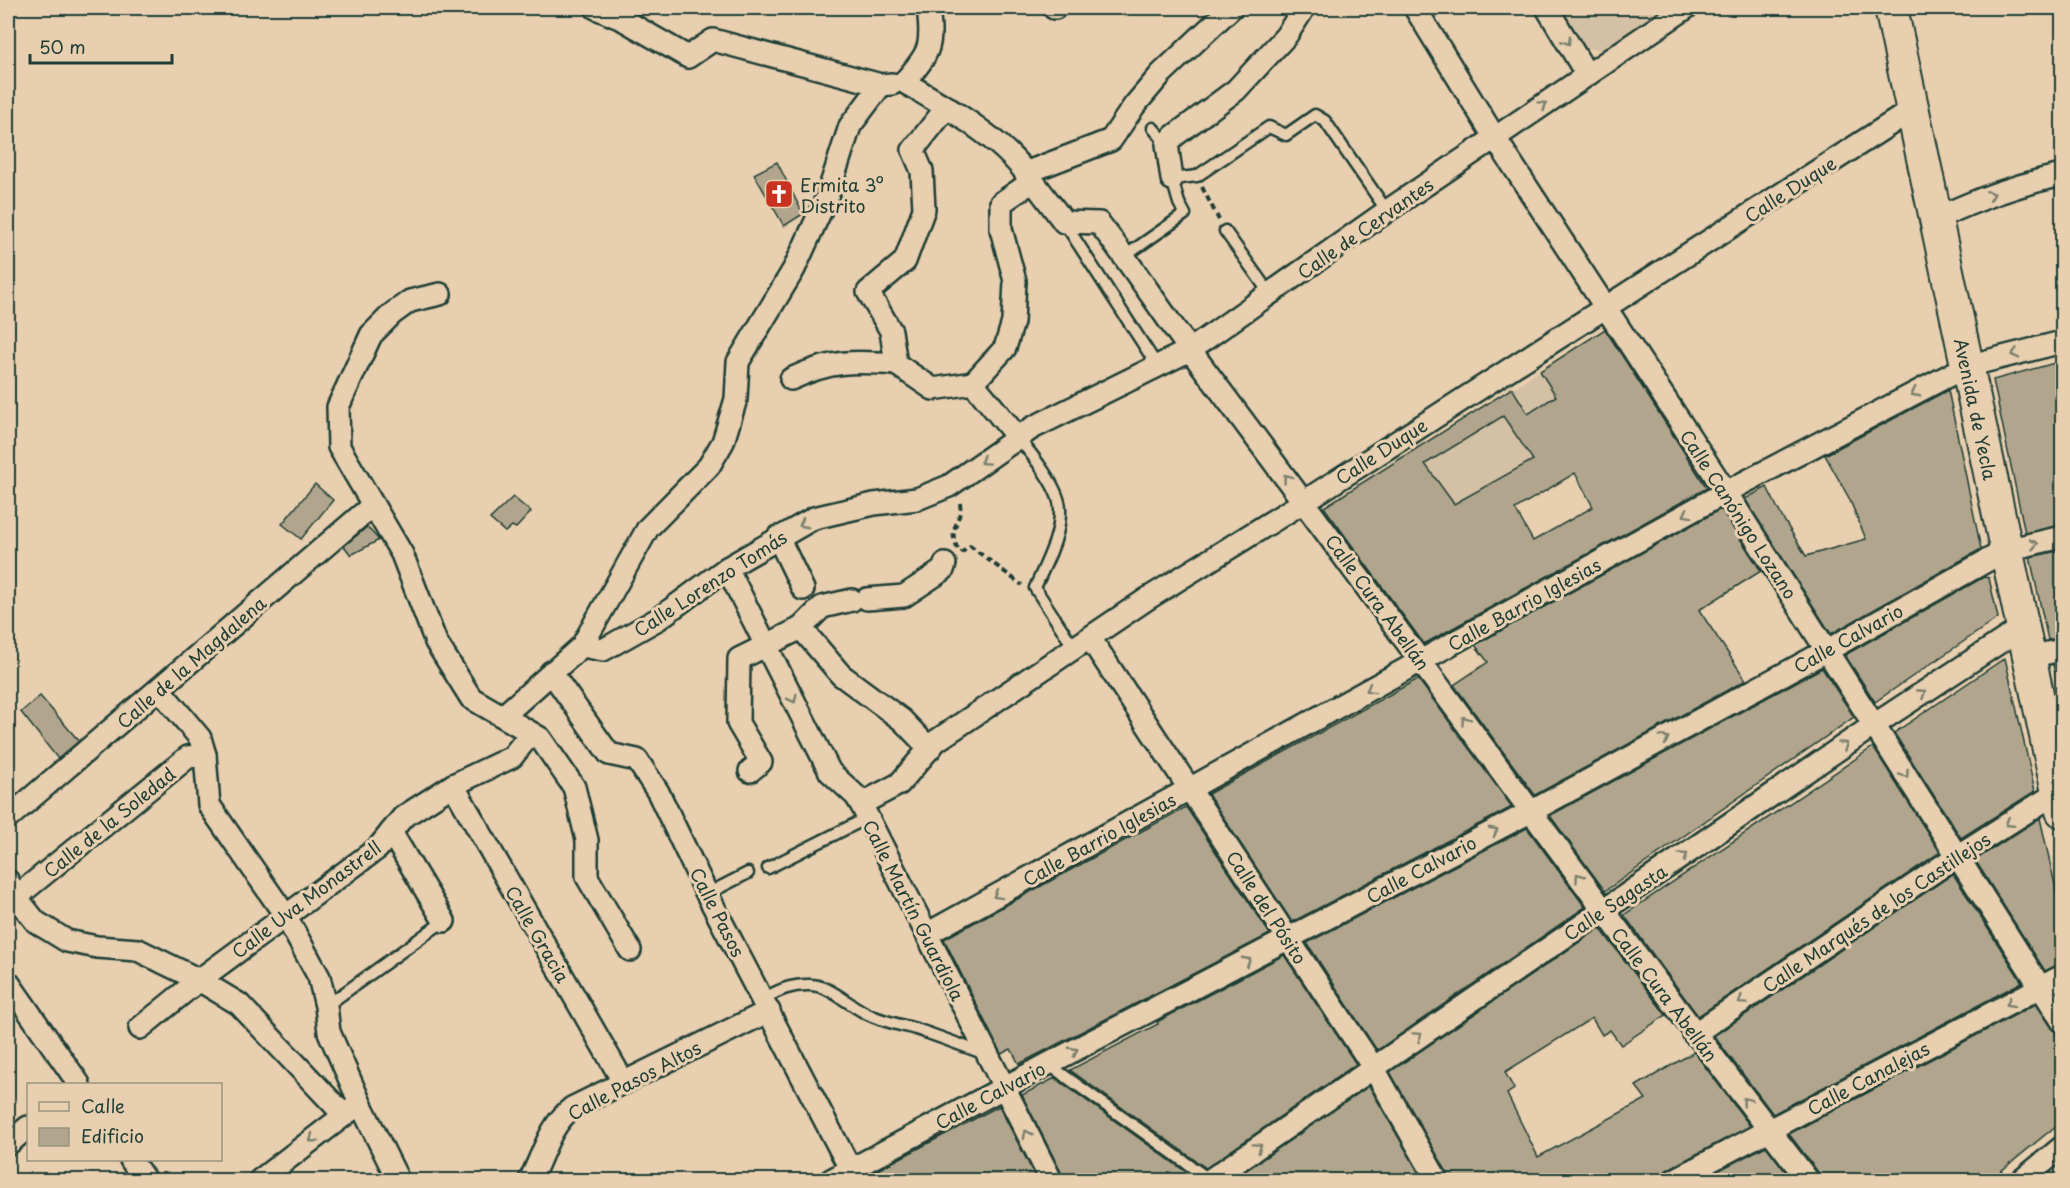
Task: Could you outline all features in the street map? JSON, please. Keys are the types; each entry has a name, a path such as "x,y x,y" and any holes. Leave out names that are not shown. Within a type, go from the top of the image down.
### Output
{"main road":[{"name":"Avenida de Yecla","path":"1891,8 2025,642 2059,786"}],"street":[{"path":"596,8 622,19 688,57 713,40 881,85 904,82 947,107 999,144 1029,177 1064,222"},
{"path":"904,82 923,62 932,36 928,8"},
{"path":"791,379 815,368 855,361 896,364 933,389 973,383 1005,348 1013,322 1015,281 1001,229 1001,203 1029,177 1111,140 1134,106 1161,74 1231,8"},
{"path":"1172,178 1160,136 1184,128 1236,90 1286,36 1304,8"},
{"name":"Calle Canónigo Lozano","path":"1414,8 1605,309 1726,492 2062,1021"},
{"path":"1547,8 1587,75"},
{"name":"Calle de Cervantes","path":"1025,433 1190,350 1387,211 1686,8"},
{"path":"503,716 582,646 648,528 709,466 723,442 736,399 738,362 794,269 827,197 850,126 881,85"},
{"path":"896,364 891,330 868,292 905,261 924,209 922,171 913,150 947,107"},
{"name":"Calle Duque","path":"864,811 900,784 936,741 1147,600 1605,309 1912,110"},
{"path":"1937,218 2020,184 2062,175"},
{"name":"Calle Cura Abellán","path":"1064,222 1099,223 1125,256 1190,350 1305,501 1603,911 1694,1034 1808,1180"},
{"path":"440,294 410,301 392,314 371,335 338,407 339,447 402,554 436,642 471,698 540,738 574,787 587,840 587,877 630,950"},
{"name":"Calle Barrio Iglesias","path":"927,934 1726,492 1967,366 2062,342"},
{"path":"973,383 1025,433"},
{"name":"Calle Lorenzo Tomás","path":"582,646 603,650 658,619 727,568 814,518 874,504 917,499 949,486 1025,433"},
{"name":"Calle de la Magdalena","path":"8,818 373,505"},
{"path":"778,537 807,608 841,675 902,720 930,749"},
{"name":"Calle Calvario","path":"831,1180 854,1175 1003,1088 1532,811 2006,550 2062,537"},
{"path":"750,771 760,762 738,723 739,659 766,647 807,608 822,608 860,600 904,596 943,570 953,559"},
{"name":"Calle Martín Guardiola","path":"727,568 830,772 856,796 864,811 1051,1180"},
{"path":"2025,642 2062,650"},
{"name":"Calle Sagasta","path":"1210,1180 1874,725 2025,642"},
{"name":"Calle del Pósito","path":"1083,644 1190,789 1373,1067 1437,1180"},
{"name":"Calle Pasos","path":"551,672 609,754 637,760 658,792 707,894 854,1175"},
{"path":"159,689 200,738 206,755 209,805 285,915 319,977 329,1032 352,1109"},
{"name":"Calle Uva Monastrell","path":"140,1028 199,980 378,848 403,818 453,785 512,757 531,733"},
{"name":"Calle de la Soledad","path":"11,889 188,757 206,755"},
{"name":"Calle Gracia","path":"453,785 624,1083"},
{"name":"Calle Marqués de los Castillejos","path":"1694,1034 2059,786"},
{"path":"391,832 444,921"},
{"path":"11,889 36,922 67,941 97,947 138,950 199,980 239,1004 352,1109 398,1180"},
{"name":"Calle Canalejas","path":"1674,1180 2062,976"},
{"path":"8,982 79,1083"},
{"name":"Calle Pasos Altos","path":"530,1180 548,1138 563,1115 572,1108 624,1083 766,1005"},
{"path":"260,1180 352,1109"},
{"path":"8,1144 27,1128"},
{"path":"2022,1180 2062,1147"},
{"path":"132,1161 145,1180"}],"lane":[{"path":"1125,256 1185,214 1179,203 1172,178 1197,176 1269,127 1286,135 1315,115 1325,121 1387,211"},
{"path":"1064,222 1158,367"},
{"path":"1225,231 1270,294"},
{"path":"1025,433 1034,458 1052,486 1060,508 1055,541 1035,588 1083,644"},
{"path":"768,868 864,811"},
{"path":"707,894 748,873"},
{"path":"326,1006 444,921"},
{"path":"766,1005 783,988 793,985 813,985 829,990 873,1017 916,1029 986,1054"},
{"path":"1048,1064 1210,1180"}],"path":[{"path":"1197,176 1225,231"},
{"path":"949,486 959,500 961,510 954,528 953,559"},
{"path":"953,559 970,546 1019,584 1035,588"}],"shaded area":[{"path":"1558,8 1663,8 1602,50 1582,47"},
{"path":"1605,329 1658,411 1434,536 1386,469"}],"building":[{"name":"Ermita 3º Distrito","path":"777,162 803,214 784,226 754,174"},
{"path":"1605,329 1707,488 1424,644 1324,507 1512,388 1528,414 1556,396 1540,371","holes":["1503,416 1533,460 1454,504 1425,464","1575,473 1593,507 1533,541 1515,509"]},
{"path":"2062,361 2062,525 2025,533 1993,380"},
{"path":"1948,390 1981,549 1831,634 1745,499 1767,487 1806,556 1866,539 1849,498 1825,455"},
{"path":"315,484 333,500 301,539 282,524"},
{"path":"513,497 531,512 516,528 512,526 505,532 490,519"},
{"path":"1721,509 1761,571 1699,610 1746,680 1535,795 1454,685 1488,662 1475,645"},
{"path":"367,527 379,540 351,555 344,546"},
{"path":"2062,550 2062,638 2048,640 2030,557"},
{"path":"1984,577 1989,578 1998,618 1875,702 1845,655"},
{"path":"2005,658 2035,791 1961,838 1894,733"},
{"path":"2062,663 2062,676 2056,677 2053,665"},
{"path":"1822,668 1854,717 1605,891 1551,815"},
{"path":"1418,679 1512,807 1292,922 1208,794"},
{"path":"40,696 79,741 58,759 21,712"},
{"path":"1873,747 1940,852 1698,1016 1624,915"},
{"path":"1186,807 1270,934 1019,1064 1011,1049 1001,1054 944,939"},
{"path":"2040,818 2062,916 2062,963 2045,971 1975,860"},
{"path":"1527,828 1585,907 1376,1049 1307,943"},
{"path":"1953,874 2022,982 1773,1114 1714,1036"},
{"path":"1600,928 1666,1015 1621,1045 1610,1030 1602,1035 1592,1018 1505,1072 1514,1089 1507,1094 1538,1157 1646,1099 1636,1086 1694,1052 1750,1126 1668,1169 1661,1180 1450,1180 1390,1072"},
{"path":"1284,955 1356,1064 1206,1168 1070,1070 1158,1024 1157,1022"},
{"path":"2036,1004 2052,1028 2062,1034 2062,1121 1990,1180 1820,1180 1818,1172 1789,1134"},
{"path":"1055,1078 1197,1180 1064,1180 1022,1095"},
{"path":"1369,1086 1423,1180 1232,1180"},
{"path":"999,1106 1037,1180 929,1180 926,1173 911,1180 869,1180 868,1175"},
{"path":"1766,1146 1792,1180 1700,1180"}],"place":[{"name":"Ermita 3º Distrito","path":"779,194"}]}
